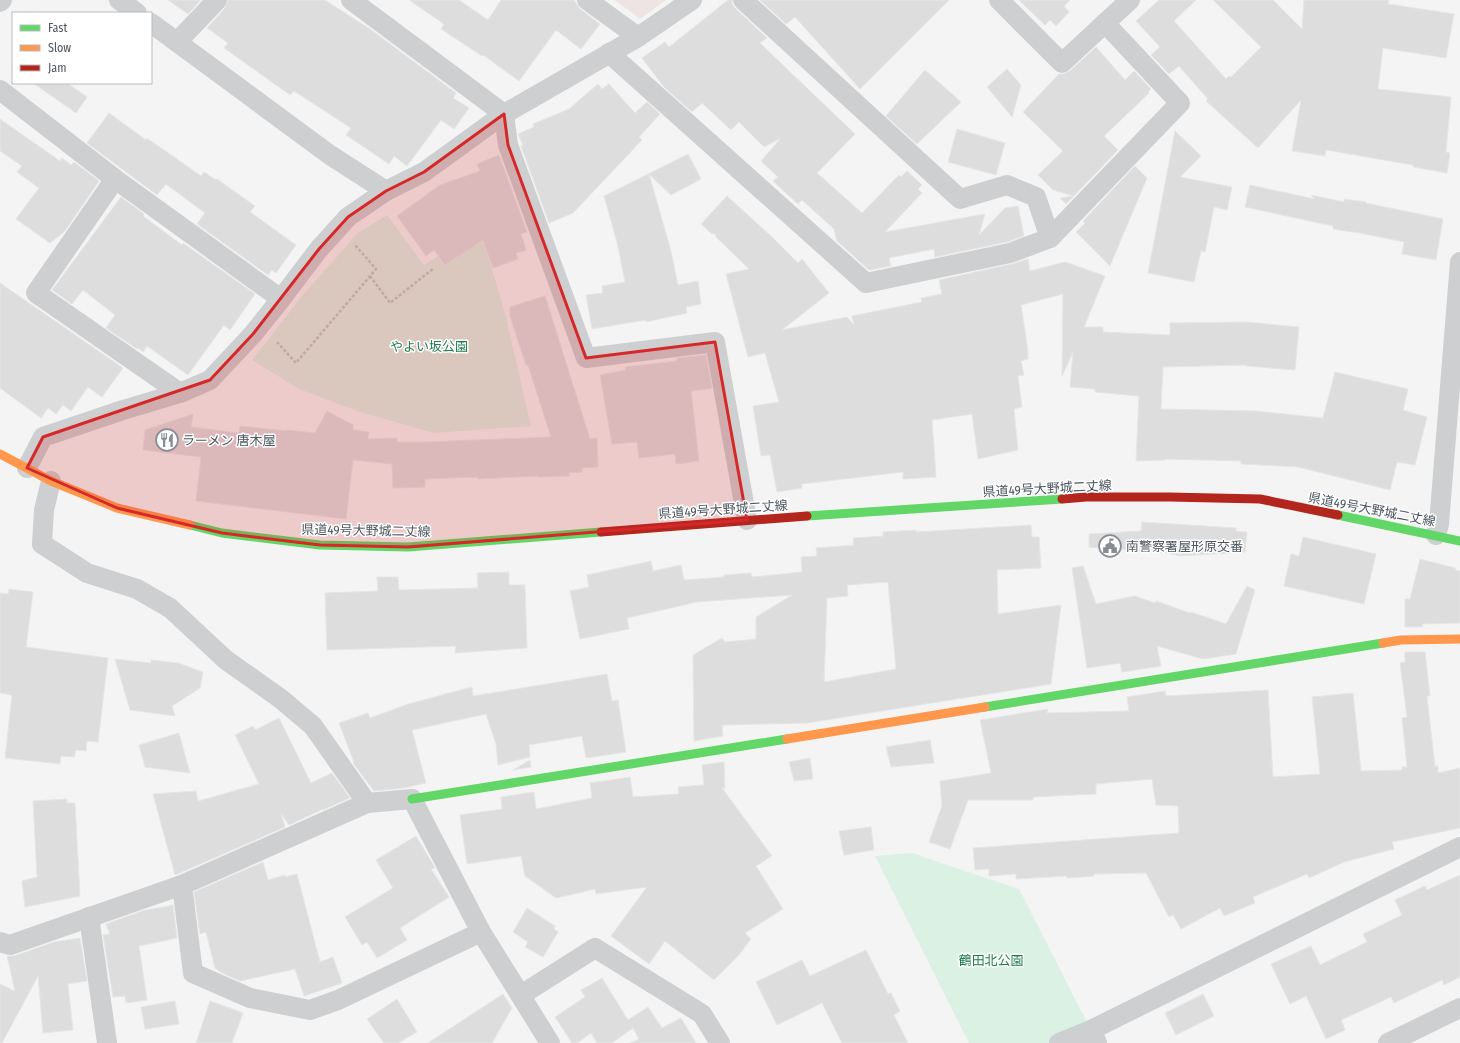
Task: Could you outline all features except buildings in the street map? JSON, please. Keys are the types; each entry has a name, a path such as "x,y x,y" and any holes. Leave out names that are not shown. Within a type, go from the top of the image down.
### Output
{"main road":[{"name":"県道49号大野城二丈線","path":"0,454 51,481 117,508 222,533 320,545 408,547 747,520 1086,497 1260,499 1460,541"},
{"path":"412,799 1393,642 1460,639"}],"street":[{"path":"119,0 136,12"},
{"path":"177,42 217,0"},
{"path":"351,0 504,114 508,145 586,358 715,342 747,520"},
{"path":"587,0 638,37"},
{"path":"27,468 43,437 123,410 180,393 210,380 253,334 319,249 348,217 386,191 424,172 504,114 638,37 692,0"},
{"path":"744,0 960,199 1007,185 1036,197 1050,238"},
{"path":"999,0 1062,63 1130,0"},
{"path":"609,54 866,283 1010,253 1050,238 1180,103 1106,23"},
{"path":"152,24 330,155 386,191"},
{"path":"0,90 115,179 281,299"},
{"path":"115,179 36,293 180,393"},
{"path":"1436,535 1439,524 1460,262"},
{"path":"51,481 44,510 42,544 86,573 137,589 170,608 226,660 281,699 313,726 367,803"},
{"path":"0,942 10,945 182,885 367,803 412,799 481,932 550,1043"},
{"path":"1059,1043 1094,1037 1460,848"},
{"path":"182,885 193,973 250,998 310,1010 338,1000 481,932"},
{"path":"89,917 107,1043"},
{"path":"521,995 595,948 702,1014 720,1043"},
{"path":"1388,1043 1460,1008"}],"path":[{"path":"273,338 296,363 376,269 353,242"},
{"path":"370,276 390,302 434,268"}],"highlighted area":[{"path":"504,114 508,145 586,358 715,342 747,520 408,547 320,545 222,533 117,508 27,468 43,437 210,380 253,334 319,249 348,217 386,191 424,172"}],"shaded area":[{"path":"615,0 666,0 640,19"}],"green space":[{"name":"やよい坂公園","path":"387,215 424,265 480,229 505,313 531,426 434,433 360,412 299,389 252,360 302,296 358,233"},
{"name":"鶴田北公園","path":"912,853 1019,889 1091,1030 1059,1043 969,1043 875,856"}],"traffic: fast":[{"path":"807,516 1062,499"},
{"path":"1338,515 1460,541"},
{"path":"190,525 222,533 320,545 408,547 601,532"},
{"path":"985,707 1383,643"},
{"path":"412,799 787,739"}],"traffic: slow":[{"path":"0,454 51,481 117,508 190,525"},
{"path":"1383,643 1401,640 1460,639"},
{"path":"787,739 985,707"}],"traffic: jam":[{"path":"1062,499 1086,497 1260,499 1338,515"},
{"path":"601,532 807,516"}],"place":[{"name":"ラーメン 唐木屋","path":"167,440"},
{"name":"南警察署屋形原交番","path":"1110,546"}]}
